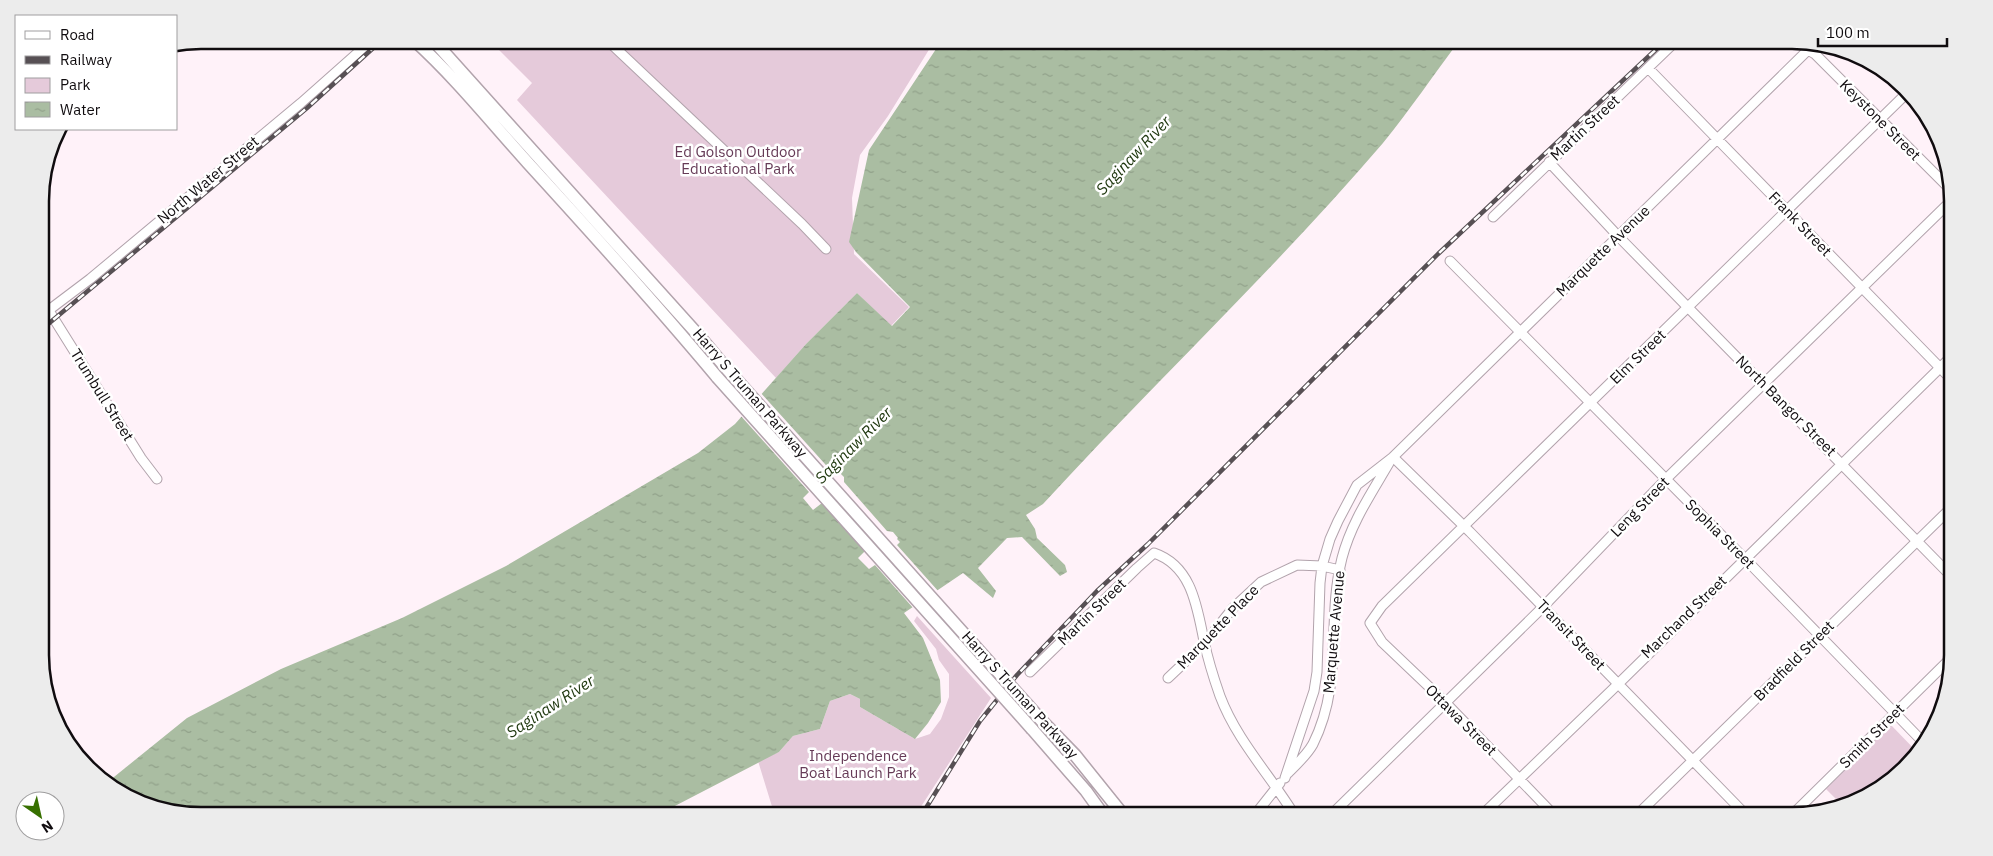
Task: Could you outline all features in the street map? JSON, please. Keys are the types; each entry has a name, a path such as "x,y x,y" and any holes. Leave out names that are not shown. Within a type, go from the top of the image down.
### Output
{"main road":[{"name":"Harry S Truman Parkway","path":"425,49 1032,729 1098,807"},
{"name":"Harry S Truman Parkway","path":"441,49 1042,721 1075,755 1117,807"}],"street":[{"name":"North Water Street","path":"49,310 90,279 302,103 362,49"},
{"path":"617,49 802,224 826,249"},
{"name":"Martin Street","path":"1493,216 1668,49"},
{"name":"Marquette Avenue","path":"1285,778 1314,691 1317,665 1317,617 1322,566 1338,521 1358,486 1394,457 1806,50"},
{"name":"Keystone Street","path":"1812,50 1943,182"},
{"name":"Frank Street","path":"1648,68 1944,372"},
{"name":"Elm Street","path":"1370,623 1382,606 1904,97"},
{"name":"North Bangor Street","path":"1549,162 1618,236 1944,568"},
{"name":"Leng Street","path":"1339,807 1544,607 1665,480 1944,208"},
{"name":"Sophia Street","path":"1450,261 1919,738"},
{"name":"Trumbull Street","path":"49,310 141,458 157,479"},
{"name":"Marchand Street","path":"1490,807 1944,364"},
{"name":"Marquette Avenue","path":"1261,807 1312,746 1326,708 1334,663 1335,604 1346,544 1358,516 1394,457"},
{"name":"Transit Street","path":"1394,457 1739,807"},
{"name":"Bradfield Street","path":"1645,807 1944,514"},
{"name":"Martin Street","path":"1030,672 1137,568 1154,554 1166,557 1178,569 1188,584 1196,600 1204,644"},
{"name":"Marquette Place","path":"1168,678 1204,644 1233,608 1261,582 1297,565 1322,566"},
{"path":"1322,566 1340,570"},
{"name":"Ottawa Street","path":"1370,623 1382,642 1445,702 1546,807"},
{"path":"1204,644 1220,697 1238,733 1289,807"},
{"name":"Smith Street","path":"1800,807 1944,665"}],"green space":[{"name":"Ed Golson Outdoor Educational Park","path":"498,49 929,49 888,116 860,155 852,198 854,254 909,307 891,326 857,293 806,344 776,378 517,100 532,83"},
{"name":"Independence Boat Launch Park","path":"917,616 991,698 921,807 772,807 758,761 779,752 793,736 820,729 830,701 850,694 860,699 860,707 915,739 930,734 941,719 949,697 949,674 939,660 936,649 914,621"},
{"path":"1891,725 1913,748 1893,770 1860,792 1837,800 1826,789"}],"water":[{"name":"Saginaw River","path":"936,49 1453,49 1383,143 1342,190 1043,504 1026,515 1035,529 1037,538 1065,565 1067,572 1060,576 1022,537 1007,538 978,568 996,591 993,598 963,573 904,613 923,638 940,680 941,702 915,739 860,707 860,699 850,694 830,701 820,729 793,736 779,752 673,807 200,807 181,806 142,796 112,779 187,718 281,669 402,618 506,566 698,453 735,424 806,344 857,293 892,326 910,307 856,252 849,242 869,150"}],"pier":[{"path":"760,392 834,474 838,471 844,477 844,482 887,531 893,532 900,542 897,545 939,592 914,609 875,565 869,569 858,558 865,551 822,503 813,510 803,498 809,492 740,415"}],"railway":[{"path":"49,323 307,108 372,49"},
{"path":"927,807 980,721 1017,675 1097,591 1148,544 1438,254 1656,49"}]}
